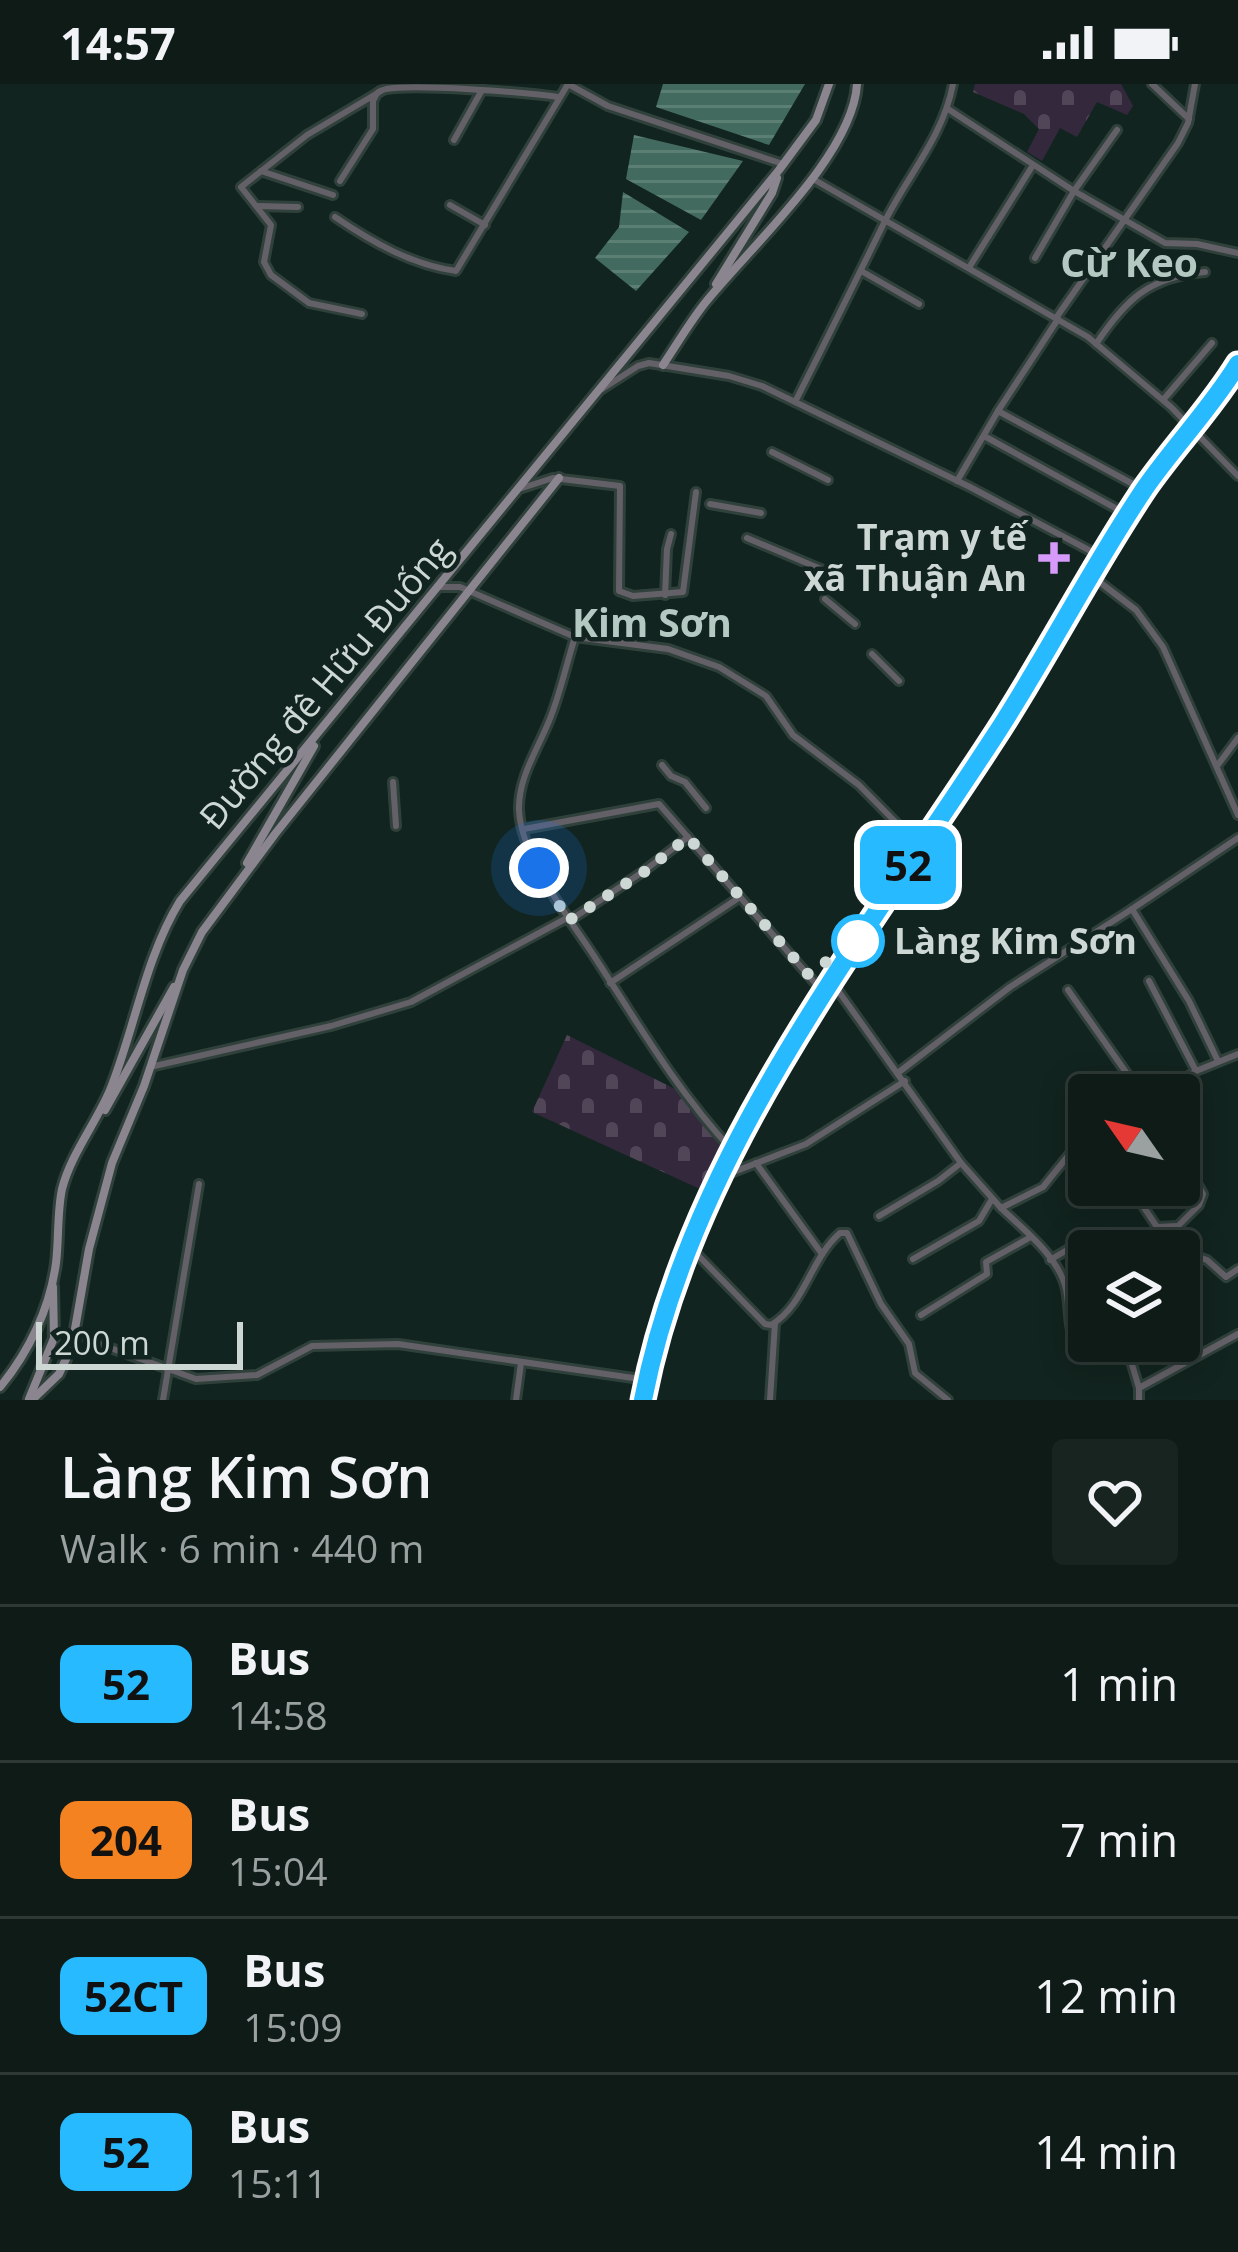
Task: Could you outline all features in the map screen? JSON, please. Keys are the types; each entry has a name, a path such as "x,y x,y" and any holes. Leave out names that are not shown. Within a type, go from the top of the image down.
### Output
{"highway":[{"path":"643,1400 673,1281 732,1150 832,982 996,734 1144,490 1238,364"}],"main road":[{"name":"Đường đê Hữu Đuống","path":"0,1387 24,1356 41,1320 52,1281 63,1188 96,1123 167,922 781,167 816,120 829,84"},
{"path":"703,306 813,179 839,139 857,84"},
{"path":"663,365 772,193 781,167"},
{"path":"202,932 464,589 559,478"},
{"path":"96,1123 120,1090 202,932 272,826 324,729"},
{"path":"30,1400 59,1373 77,1332 89,1249 112,1163 183,970"},
{"path":"30,1400 54,1338 52,1281"}],"street":[{"path":"794,404 884,223 948,109 953,84"},
{"path":"1152,84 1189,119"},
{"path":"957,481 1057,318 1166,162 1189,119 1195,84"},
{"path":"335,217 428,267 456,271 554,112 558,97 574,85 608,106 781,167"},
{"path":"362,314 308,303 271,275 264,262 271,225 241,187 307,135 381,91 405,86 558,97"},
{"path":"454,140 482,90"},
{"path":"340,182 373,129 373,100 381,91"},
{"path":"948,109 1168,245 1196,244 1238,253"},
{"path":"1035,258 1117,130"},
{"path":"970,266 1034,165"},
{"path":"261,171 332,195"},
{"path":"813,179 884,223 970,266 1096,344 1162,400 1238,476"},
{"path":"450,205 485,225"},
{"path":"257,206 298,207"},
{"path":"862,272 919,304"},
{"path":"1096,344 1127,304 1148,286 1176,274 1205,272"},
{"path":"1162,400 1213,344"},
{"path":"602,389 638,366 663,365 729,376 957,481 1103,558"},
{"path":"998,410 1144,490"},
{"path":"983,436 1128,515"},
{"path":"772,452 828,480"},
{"path":"522,488 559,478 620,486 619,591 633,596 683,592 696,492"},
{"path":"710,504 760,513"},
{"path":"665,595 671,533"},
{"path":"747,538 840,577"},
{"path":"454,568 464,589"},
{"path":"1092,576 1136,610 1163,647 1238,815"},
{"path":"440,586 464,589 575,637 668,649 719,667 766,696 793,735 859,785 920,847"},
{"path":"825,598 855,624"},
{"path":"575,637 552,715 520,794 524,829 568,920 703,1120 732,1150"},
{"path":"872,654 899,680"},
{"path":"1217,766 1238,738"},
{"path":"662,765 685,782 706,808"},
{"path":"393,782 396,826"},
{"path":"524,829 654,802 825,994"},
{"path":"150,1067 332,1026 411,1002 568,920 644,872 688,837"},
{"path":"899,1072 1010,987 1238,838"},
{"path":"610,983 740,897"},
{"path":"1132,909 1189,1000 1218,1061"},
{"path":"1149,981 1196,1071"},
{"path":"832,982 961,1163 1060,1270 1068,1320"},
{"path":"1068,990 1127,1074"},
{"path":"1191,1074 1238,1054"},
{"path":"718,1178 806,1144 905,1081"},
{"path":"1001,1208 1043,1187 1068,1156"},
{"path":"756,1163 822,1254"},
{"path":"878,1216 961,1163"},
{"path":"163,1400 200,1184"},
{"path":"914,1259 979,1221 992,1199"},
{"path":"1143,1206 1157,1227 1177,1226 1198,1206"},
{"path":"1177,1226 1178,1230"},
{"path":"688,1245 765,1324 775,1323 793,1306 822,1254 840,1233 853,1240 881,1304 909,1344 915,1373 948,1400"},
{"path":"921,1316 987,1274 986,1262 1031,1237"},
{"path":"1050,1260 1068,1249"},
{"path":"1200,1258 1226,1277 1238,1269"},
{"path":"770,1400 775,1323"},
{"path":"77,1332 196,1379 251,1376 311,1346 419,1345 647,1380"},
{"path":"1139,1388 1238,1334"},
{"path":"1129,1362 1139,1400"},
{"path":"516,1400 520,1363"}],"green space":[{"path":"975,84 1121,84 1133,106 1127,115 1097,102 1077,137 1060,128 1042,161 1027,152 1039,129 1024,114 973,92"},
{"path":"567,1035 679,1091 721,1146 700,1189 532,1112"}],"shaded area":[{"path":"663,84 805,84 769,145 656,107"},
{"path":"634,135 743,161 701,220 626,179"},
{"path":"623,192 689,232 636,291 595,258 619,227"}],"bus line":[{"name":"52","path":"643,1400 673,1281 732,1150 832,982 996,734 1133,506 1238,364"}],"place":[{"name":"Trạm y tế xã Thuận An","path":"1054,558"},
{"name":"Làng Kim Sơn","path":"858,941"}],"district":[{"name":"Cừ Keo","path":"1129,263"},
{"name":"Kim Sơn","path":"652,623"}],"route":[{"path":"539,868 568,921 688,837 808,974 858,941"}]}
